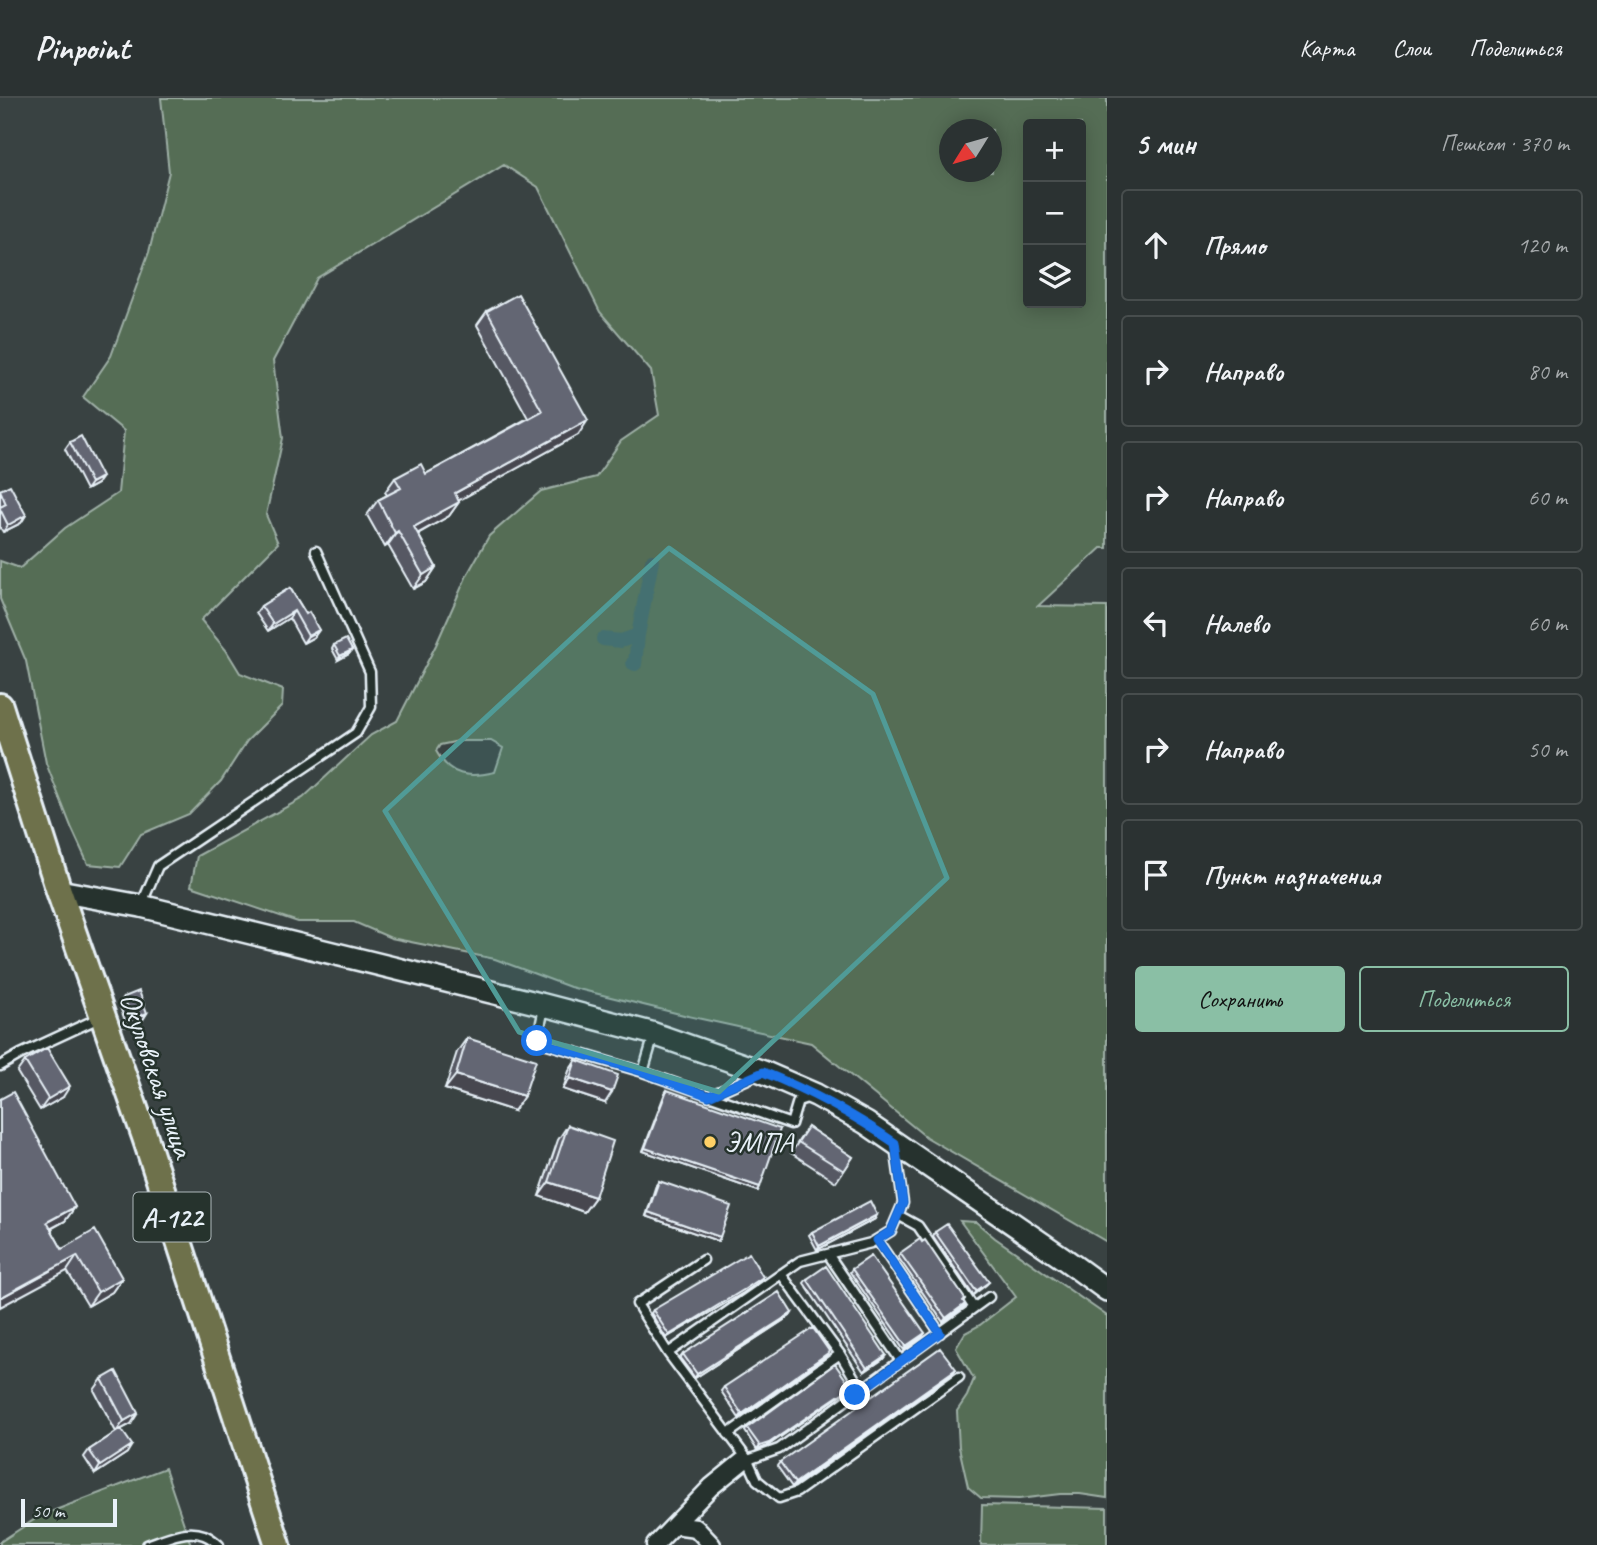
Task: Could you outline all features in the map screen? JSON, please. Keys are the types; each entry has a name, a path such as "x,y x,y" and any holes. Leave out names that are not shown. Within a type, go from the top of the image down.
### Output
{"main road":[{"name":"Окуловская улица","path":"0,706 59,891 178,1235 278,1545"},
{"path":"59,891 141,906 544,1005 655,1034 763,1072 816,1095 866,1123 1107,1290"}],"street":[{"path":"655,1545 711,1486 745,1461"},
{"path":"674,1525 696,1528 712,1545"}],"lane":[{"path":"141,906 158,866 356,733 371,707 370,672 316,551"},
{"path":"544,1005 537,1041 643,1072 790,1124 798,1101 816,1095"},
{"path":"0,1066 103,1016"},
{"path":"643,1072 655,1034"},
{"path":"709,1096 763,1072"},
{"path":"668,1353 800,1261 871,1243 891,1231 903,1203 895,1143"},
{"path":"898,1215 918,1226 974,1308"},
{"path":"877,1240 940,1333"},
{"path":"828,1254 901,1361"},
{"path":"703,1260 637,1304 757,1480 779,1499 797,1492 959,1377"},
{"path":"781,1274 840,1354 855,1379 855,1395"},
{"path":"745,1461 779,1449 989,1297"},
{"path":"728,1434 840,1354"},
{"path":"147,1545 179,1534 195,1533 205,1535 219,1545"}],"highlighted area":[{"path":"669,548 873,694 947,878 719,1092 519,1032 385,811"}],"green space":[{"path":"161,98 1107,98 1107,548 1101,548 1038,606 1107,607 1107,1242 926,1137 811,1043 570,987 495,959 391,938 354,922 298,922 191,886 197,856 303,798 371,735 397,721 436,645 467,575 489,536 541,491 596,477 621,441 659,415 651,371 600,312 538,187 504,165 317,278 273,361 283,438 266,515 278,543 201,620 226,650 240,673 283,690 282,706 247,741 221,781 189,814 141,834 120,867 88,864 46,763 26,661 0,599 0,561 20,568 65,528 118,493 124,431 83,397 111,356 149,252 169,172","holes":["459,741 491,741 503,748 495,772 469,775 461,774 447,766 436,751 440,745"]},
{"path":"960,1221 976,1222 1107,1316 1107,1498 1060,1494 1019,1499 981,1498 968,1487 959,1447 957,1411 974,1379 956,1348 965,1333 980,1325 1016,1297"},
{"path":"165,1468 191,1545 0,1545 0,1542 40,1516"},
{"path":"982,1505 1107,1508 1107,1545 981,1545"}],"building":[{"path":"518,294 588,420 455,493 459,502 414,527 436,567 423,575 398,531 395,533 378,500 401,488 395,478 421,464 426,474 542,411 487,311"},
{"path":"81,436 102,477 91,483 70,442"},
{"path":"10,485 26,515 8,525 0,509 6,504 0,490"},
{"path":"290,588 319,630 308,636 294,611 273,624 261,606"},
{"path":"346,639 352,650 340,656 334,645"},
{"path":"139,991 147,1013 132,1019 124,997"},
{"path":"467,1038 536,1060 524,1096 456,1075"},
{"path":"47,1048 70,1086 48,1099 25,1061"},
{"path":"576,1060 618,1075 612,1092 570,1078"},
{"name":"ЭМПА","path":"667,1090 780,1129 760,1187 645,1148"},
{"path":"13,1092 75,1207 47,1222 62,1249 95,1230 122,1278 98,1292 77,1256 0,1298 0,1099"},
{"path":"568,1125 613,1141 595,1197 549,1182"},
{"path":"808,1127 853,1157 844,1171 798,1142"},
{"path":"659,1181 731,1206 720,1237 648,1212"},
{"path":"870,1201 877,1215 819,1246 812,1232"},
{"path":"947,1224 989,1282 976,1291 935,1232"},
{"path":"920,1239 922,1242 925,1240 965,1299 965,1304 946,1318 900,1253"},
{"path":"749,1253 763,1277 669,1335 653,1310"},
{"path":"871,1256 925,1333 906,1346 852,1269"},
{"path":"826,1266 886,1355 867,1368 807,1279"},
{"path":"779,1292 792,1313 697,1374 683,1354"},
{"path":"813,1328 828,1353 742,1414 724,1387"},
{"path":"940,1348 956,1369 795,1483 780,1462"},
{"path":"835,1364 851,1387 769,1443 760,1446 747,1428"},
{"path":"116,1371 138,1413 124,1421 102,1379"},
{"path":"121,1429 132,1445 100,1466 89,1450"}],"waterway":[{"path":"603,639 621,641 638,635 652,561"},
{"path":"633,663 635,664 638,635"}],"place":[{"name":"ЭМПА","path":"710,1142"}],"route":[{"path":"537,1041 643,1072 709,1096 763,1072 816,1095 895,1143 903,1203 891,1231 877,1240 940,1333 855,1395"}]}
